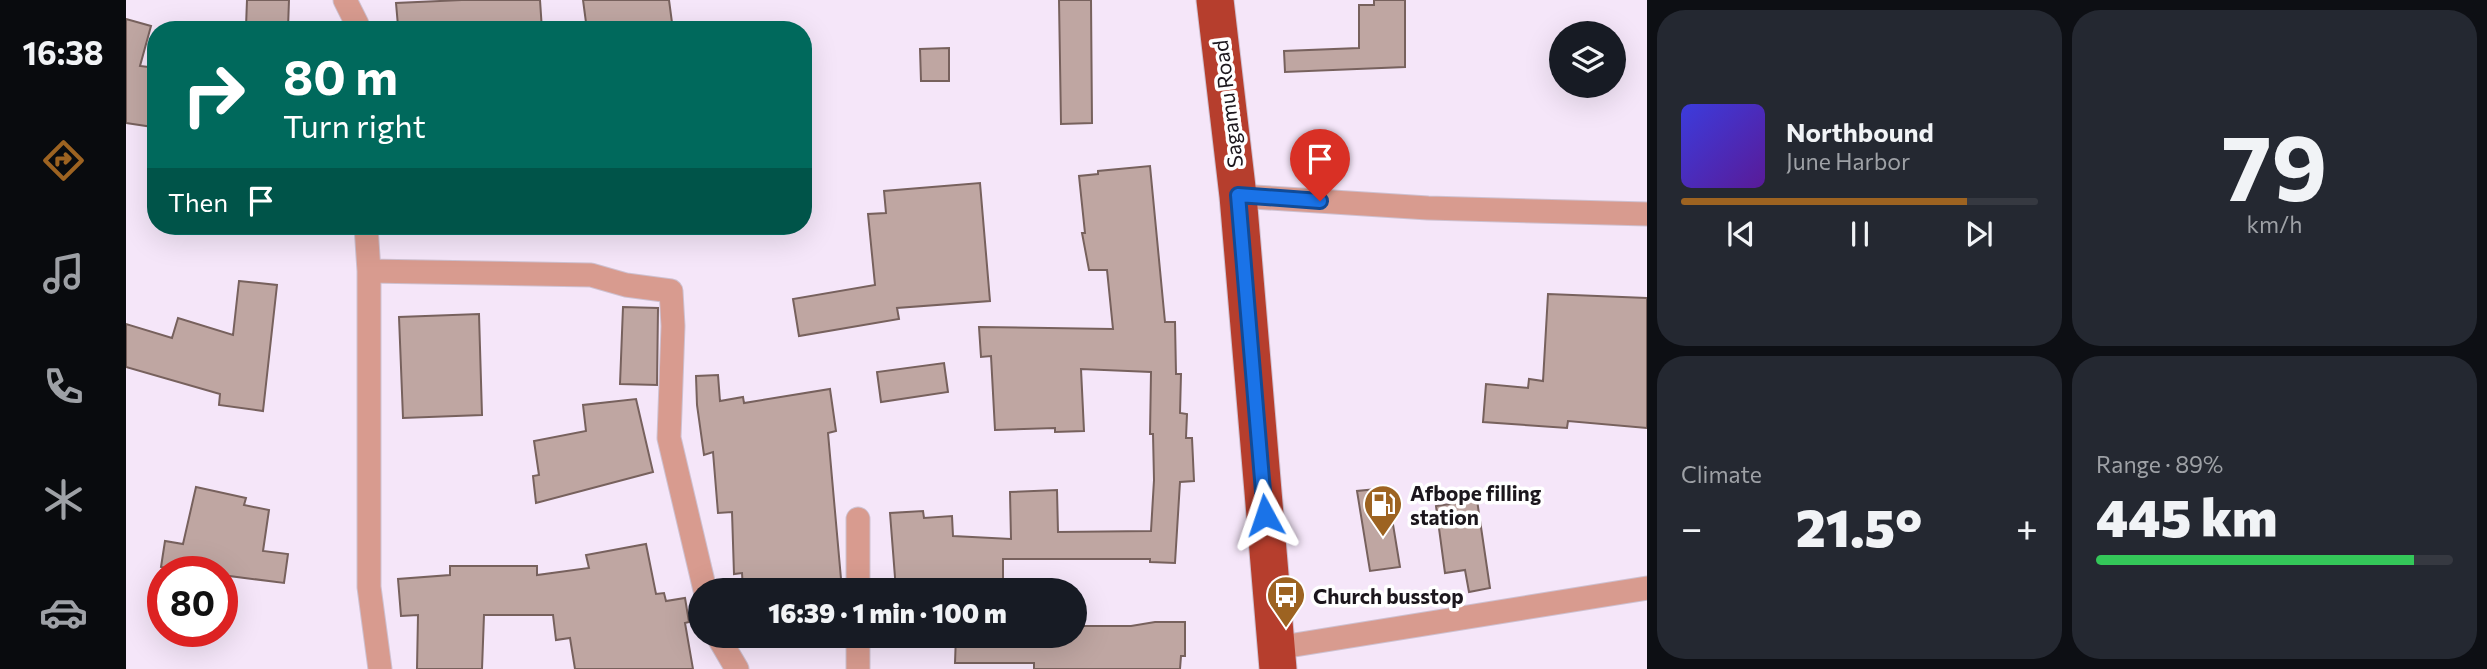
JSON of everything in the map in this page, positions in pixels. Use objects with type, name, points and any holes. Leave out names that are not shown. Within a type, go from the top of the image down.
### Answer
[{"type":"highway","name":"Sagamu Road","points":[[1215,0],[1238,195],[1277,659]]},
{"type":"street","points":[[345,0],[356,21]]},
{"type":"street","points":[[1238,195],[1428,208],[1647,214]]},
{"type":"street","points":[[367,235],[369,271],[369,587],[380,669]]},
{"type":"street","points":[[369,271],[591,275],[626,285],[671,291],[673,326],[669,438],[702,578]]},
{"type":"street","points":[[858,519],[858,578]]},
{"type":"street","points":[[1277,659],[1647,588]]},
{"type":"street","points":[[725,648],[737,669]]},
{"type":"street","points":[[858,648],[858,669]]},
{"type":"building","points":[[247,0],[289,0],[288,21],[246,21]]},
{"type":"building","points":[[540,0],[541,21],[398,21],[396,3]]},
{"type":"building","points":[[583,0],[669,0],[672,21],[586,21]]},
{"type":"building","points":[[1059,0],[1091,0],[1092,123],[1061,124]]},
{"type":"building","points":[[1374,0],[1405,0],[1405,67],[1285,72],[1284,51],[1359,48],[1359,5],[1374,5]]},
{"type":"building","points":[[126,19],[147,25],[147,41],[140,66],[147,67],[147,126],[126,123]]},
{"type":"building","points":[[949,48],[949,81],[921,81],[920,49]]},
{"type":"building","points":[[1150,166],[1165,322],[1175,322],[1176,374],[1181,374],[1180,413],[1187,414],[1186,438],[1192,438],[1194,481],[1180,482],[1175,563],[1150,562],[1150,559],[1003,559],[1003,578],[895,578],[890,513],[923,511],[924,518],[952,516],[953,536],[1011,539],[1010,492],[1057,490],[1058,532],[1151,531],[1154,480],[1153,434],[1150,434],[1151,372],[1081,369],[1084,431],[1055,432],[1055,428],[995,430],[991,356],[981,357],[979,327],[1113,329],[1107,270],[1089,270],[1082,233],[1085,233],[1079,176],[1098,174],[1098,171]]},
{"type":"building","points":[[980,183],[990,301],[897,308],[899,319],[799,336],[793,299],[875,285],[868,214],[886,213],[884,191]]},
{"type":"building","points":[[239,281],[277,285],[263,411],[219,405],[220,394],[126,367],[126,324],[172,338],[178,318],[233,335]]},
{"type":"building","points":[[1548,294],[1647,298],[1647,428],[1568,421],[1567,428],[1483,422],[1486,384],[1528,388],[1529,379],[1543,381]]},
{"type":"building","points":[[623,307],[658,308],[657,385],[620,384]]},
{"type":"building","points":[[479,314],[482,415],[403,418],[399,317]]},
{"type":"building","points":[[944,363],[948,392],[881,402],[877,372]]},
{"type":"building","points":[[718,375],[720,401],[743,397],[744,403],[830,389],[836,431],[828,433],[841,578],[742,578],[742,573],[734,574],[732,512],[718,513],[713,452],[704,455],[696,376]]},
{"type":"building","points":[[636,399],[653,472],[536,503],[533,476],[539,475],[534,441],[586,431],[583,405]]},
{"type":"building","points":[[196,487],[246,498],[244,505],[269,510],[263,551],[288,554],[284,583],[238,577],[238,556],[163,556],[165,541],[183,544]]},
{"type":"building","points":[[1387,488],[1400,567],[1370,571],[1357,491]]},
{"type":"building","points":[[1477,500],[1490,588],[1469,592],[1465,570],[1445,573],[1436,506]]},
{"type":"building","points":[[646,544],[656,594],[664,593],[666,601],[685,598],[688,622],[685,623],[693,669],[575,669],[570,638],[556,640],[553,615],[484,615],[482,669],[417,669],[418,615],[401,616],[398,579],[450,575],[450,566],[537,566],[537,575],[589,568],[586,555]]},
{"type":"building","points":[[1155,622],[1185,622],[1185,656],[1181,656],[1180,669],[1034,669],[1034,663],[955,663],[956,648],[1087,648],[1087,626],[1131,626]]},
{"type":"place","name":"Afbope filling station","points":[[1383,538]]},
{"type":"place","name":"Church busstop","points":[[1286,629]]},
{"type":"route","points":[[1265,515],[1238,195],[1320,201]]}]
